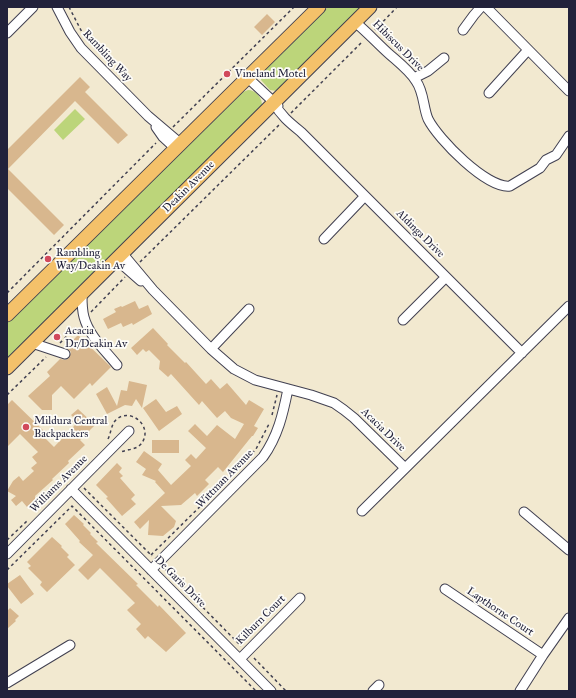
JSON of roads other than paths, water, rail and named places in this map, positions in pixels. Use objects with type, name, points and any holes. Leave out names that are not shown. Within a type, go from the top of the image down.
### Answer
[{"type":"highway","points":[[7,315],[319,7]]},
{"type":"highway","name":"Deakin Avenue","points":[[7,368],[370,7]]},
{"type":"street","points":[[7,33],[33,7]]},
{"type":"street","name":"Rambling Way","points":[[57,7],[70,32],[81,48],[178,147]]},
{"type":"street","points":[[463,30],[481,7]]},
{"type":"street","points":[[486,7],[569,91]]},
{"type":"street","name":"Hibiscus Drive","points":[[355,22],[370,34],[414,78],[421,90],[428,119],[441,137],[473,168],[495,183],[507,186],[515,184],[540,168],[546,160],[556,155],[569,136]]},
{"type":"street","points":[[489,93],[528,50]]},
{"type":"street","points":[[414,78],[428,71],[444,58]]},
{"type":"street","name":"Aldinga Drive","points":[[248,78],[522,353]]},
{"type":"street","points":[[324,239],[365,196]]},
{"type":"street","name":"Acacia Drive","points":[[119,256],[223,360],[244,375],[267,384],[323,398],[344,410],[405,468],[569,306]]},
{"type":"street","points":[[403,320],[446,277]]},
{"type":"street","points":[[82,295],[84,318],[91,332],[117,365]]},
{"type":"street","points":[[211,349],[249,309]]},
{"type":"street","points":[[32,342],[65,354]]},
{"type":"street","name":"Wittman Avenue","points":[[151,570],[263,457],[271,446],[281,425],[288,389]]},
{"type":"street","name":"Williams Avenue","points":[[7,554],[129,431]]},
{"type":"street","points":[[362,511],[405,468]]},
{"type":"street","name":"De Garis Drive","points":[[71,489],[271,691]]},
{"type":"street","points":[[524,512],[569,550]]},
{"type":"street","name":"Lapthorne Court","points":[[445,589],[543,655]]},
{"type":"street","name":"Kilburn Court","points":[[240,659],[300,598]]},
{"type":"street","points":[[520,691],[569,618]]},
{"type":"street","points":[[7,684],[70,644]]},
{"type":"place","name":"Vineland Motel","points":[[227,74]]},
{"type":"place","name":"Rambling Way/Deakin Av","points":[[48,259]]},
{"type":"place","name":"Acacia Dr/Deakin Av","points":[[57,337]]},
{"type":"place","name":"Mildura Central Backpackers","points":[[26,427]]}]
